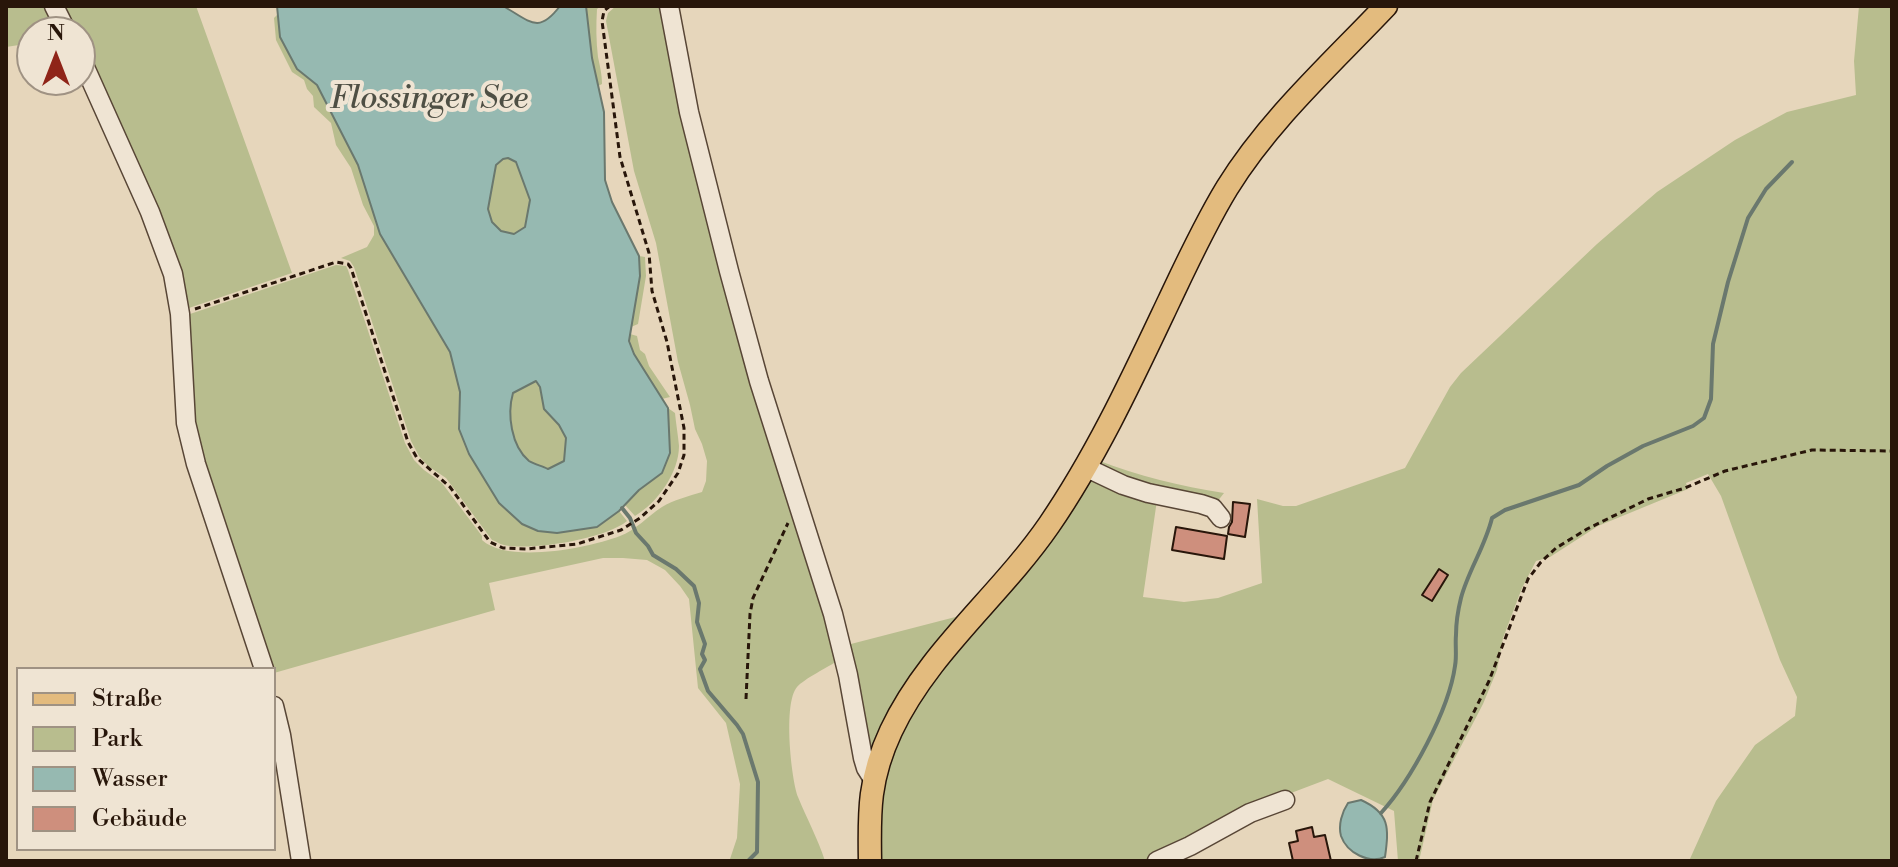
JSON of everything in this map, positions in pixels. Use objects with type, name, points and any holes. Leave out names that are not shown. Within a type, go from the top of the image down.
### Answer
[{"type":"main road","points":[[870,861],[873,779],[890,733],[904,707],[961,631],[1011,575],[1049,525],[1125,393],[1204,229],[1242,165],[1295,98],[1386,6]]},
{"type":"street","points":[[669,6],[689,112],[729,271],[759,381],[833,614],[863,758],[873,779]]},
{"type":"street","points":[[96,91],[161,239],[173,274],[180,314],[186,423],[196,464],[263,667]]},
{"type":"street","points":[[1085,467],[1123,485],[1213,508],[1221,518]]},
{"type":"street","points":[[276,714],[301,861]]},
{"type":"street","points":[[1157,861],[1250,813],[1285,800]]},
{"type":"path","points":[[180,314],[336,262],[348,264],[408,442],[426,468],[444,480],[490,542],[503,548],[526,549],[577,544],[621,530],[640,518],[659,501],[678,473],[684,455],[684,428],[667,342],[652,291],[649,253],[620,157],[602,21],[604,11],[610,6]]},
{"type":"path","points":[[1416,861],[1430,802],[1489,681],[1528,579],[1556,548],[1648,499],[1725,471],[1812,450],[1892,451]]},
{"type":"path","points":[[746,699],[753,598],[780,538],[799,507]]},
{"type":"green space","points":[[6,6],[49,6],[54,16],[16,16],[16,45],[6,47]]},
{"type":"green space","points":[[58,6],[196,6],[292,273],[183,310],[96,88],[96,16],[63,16]]},
{"type":"green space","points":[[586,6],[601,6],[597,9],[597,45],[602,84],[598,86],[592,58]]},
{"type":"green space","points":[[616,6],[661,6],[839,660],[797,687],[790,708],[795,787],[825,861],[727,861],[737,838],[740,784],[726,723],[698,688],[689,599],[665,570],[647,560],[603,558],[489,583],[495,610],[276,672],[276,667],[267,667],[198,458],[184,316],[336,265],[346,266],[348,270],[405,443],[414,460],[442,483],[482,540],[494,547],[529,552],[589,545],[626,533],[666,505],[702,492],[707,461],[695,429],[678,362],[656,243],[634,171],[606,21],[608,13]]},
{"type":"green space","points":[[1859,6],[1892,6],[1892,861],[1689,861],[1716,801],[1755,745],[1795,716],[1797,697],[1780,660],[1721,496],[1708,474],[1686,483],[1688,489],[1598,526],[1550,557],[1536,561],[1503,638],[1497,670],[1483,704],[1433,800],[1419,861],[1398,861],[1394,811],[1328,779],[1262,804],[1149,861],[877,861],[884,766],[919,697],[1087,476],[1157,500],[1143,597],[1184,602],[1218,598],[1262,583],[1257,499],[1296,506],[1405,468],[1461,373],[1597,244],[1657,192],[1735,140],[1787,112],[1856,95],[1854,61]]},
{"type":"green space","points":[[278,14],[280,37],[297,69],[317,85],[358,165],[380,234],[450,352],[460,392],[459,429],[597,527],[619,511],[627,521],[603,533],[567,542],[502,545],[492,540],[446,478],[419,456],[411,441],[354,267],[350,261],[341,258],[367,247],[374,235],[374,226],[363,205],[351,168],[336,145],[331,123],[314,107],[313,96],[304,80],[292,72],[276,40],[274,18]]},
{"type":"green space","points":[[508,158],[516,162],[530,200],[525,227],[514,234],[501,231],[492,222],[488,209],[496,165]]},
{"type":"green space","points":[[639,256],[645,257],[646,276],[638,324],[631,327],[640,276]]},
{"type":"green space","points":[[630,334],[637,336],[640,350],[670,397],[662,399],[636,359]]},
{"type":"green space","points":[[536,381],[544,409],[566,438],[564,461],[548,469],[523,455],[512,429],[510,410],[513,393]]},
{"type":"green space","points":[[668,408],[675,413],[679,446],[675,466],[659,495],[635,516],[625,505],[662,473],[670,453]]},
{"type":"green space","points":[[1097,460],[1160,480],[1224,493],[1217,502],[1205,502],[1103,471]]},
{"type":"green space","points":[[967,614],[871,758],[847,645]]},
{"type":"water","name":"Flossinger See","points":[[277,6],[503,6],[527,20],[539,23],[560,6],[586,6],[592,58],[604,112],[605,180],[612,202],[639,256],[640,276],[629,341],[668,408],[670,453],[662,473],[597,527],[557,533],[538,531],[522,524],[499,503],[469,454],[459,429],[460,392],[450,352],[380,234],[358,165],[317,85],[297,69],[280,37]],"holes":[[[508,158],[516,162],[530,200],[525,227],[514,234],[501,231],[492,222],[488,209],[496,165]],[[536,381],[544,409],[566,438],[564,461],[548,469],[523,455],[514,438],[511,420],[513,393]]]},
{"type":"water","points":[[1361,800],[1378,810],[1385,822],[1385,857],[1372,859],[1359,856],[1341,836],[1340,823],[1348,803]]},
{"type":"building","points":[[1233,502],[1250,504],[1245,537],[1228,534]]},
{"type":"building","points":[[1176,527],[1227,536],[1224,559],[1172,550]]},
{"type":"building","points":[[1439,569],[1448,575],[1432,601],[1422,595]]},
{"type":"building","points":[[1312,827],[1314,837],[1325,835],[1331,861],[1293,861],[1289,843],[1298,841],[1296,831]]},
{"type":"waterway","points":[[1381,813],[1416,764],[1445,703],[1456,662],[1456,626],[1461,598],[1492,518],[1505,510],[1579,485],[1643,446],[1693,426],[1704,418],[1711,399],[1713,344],[1748,218],[1766,189],[1792,162]]},
{"type":"waterway","points":[[622,508],[653,555],[676,569],[694,586],[699,603],[697,622],[705,644],[702,654],[705,660],[700,669],[708,691],[743,734],[758,782],[757,852],[748,861]]}]
